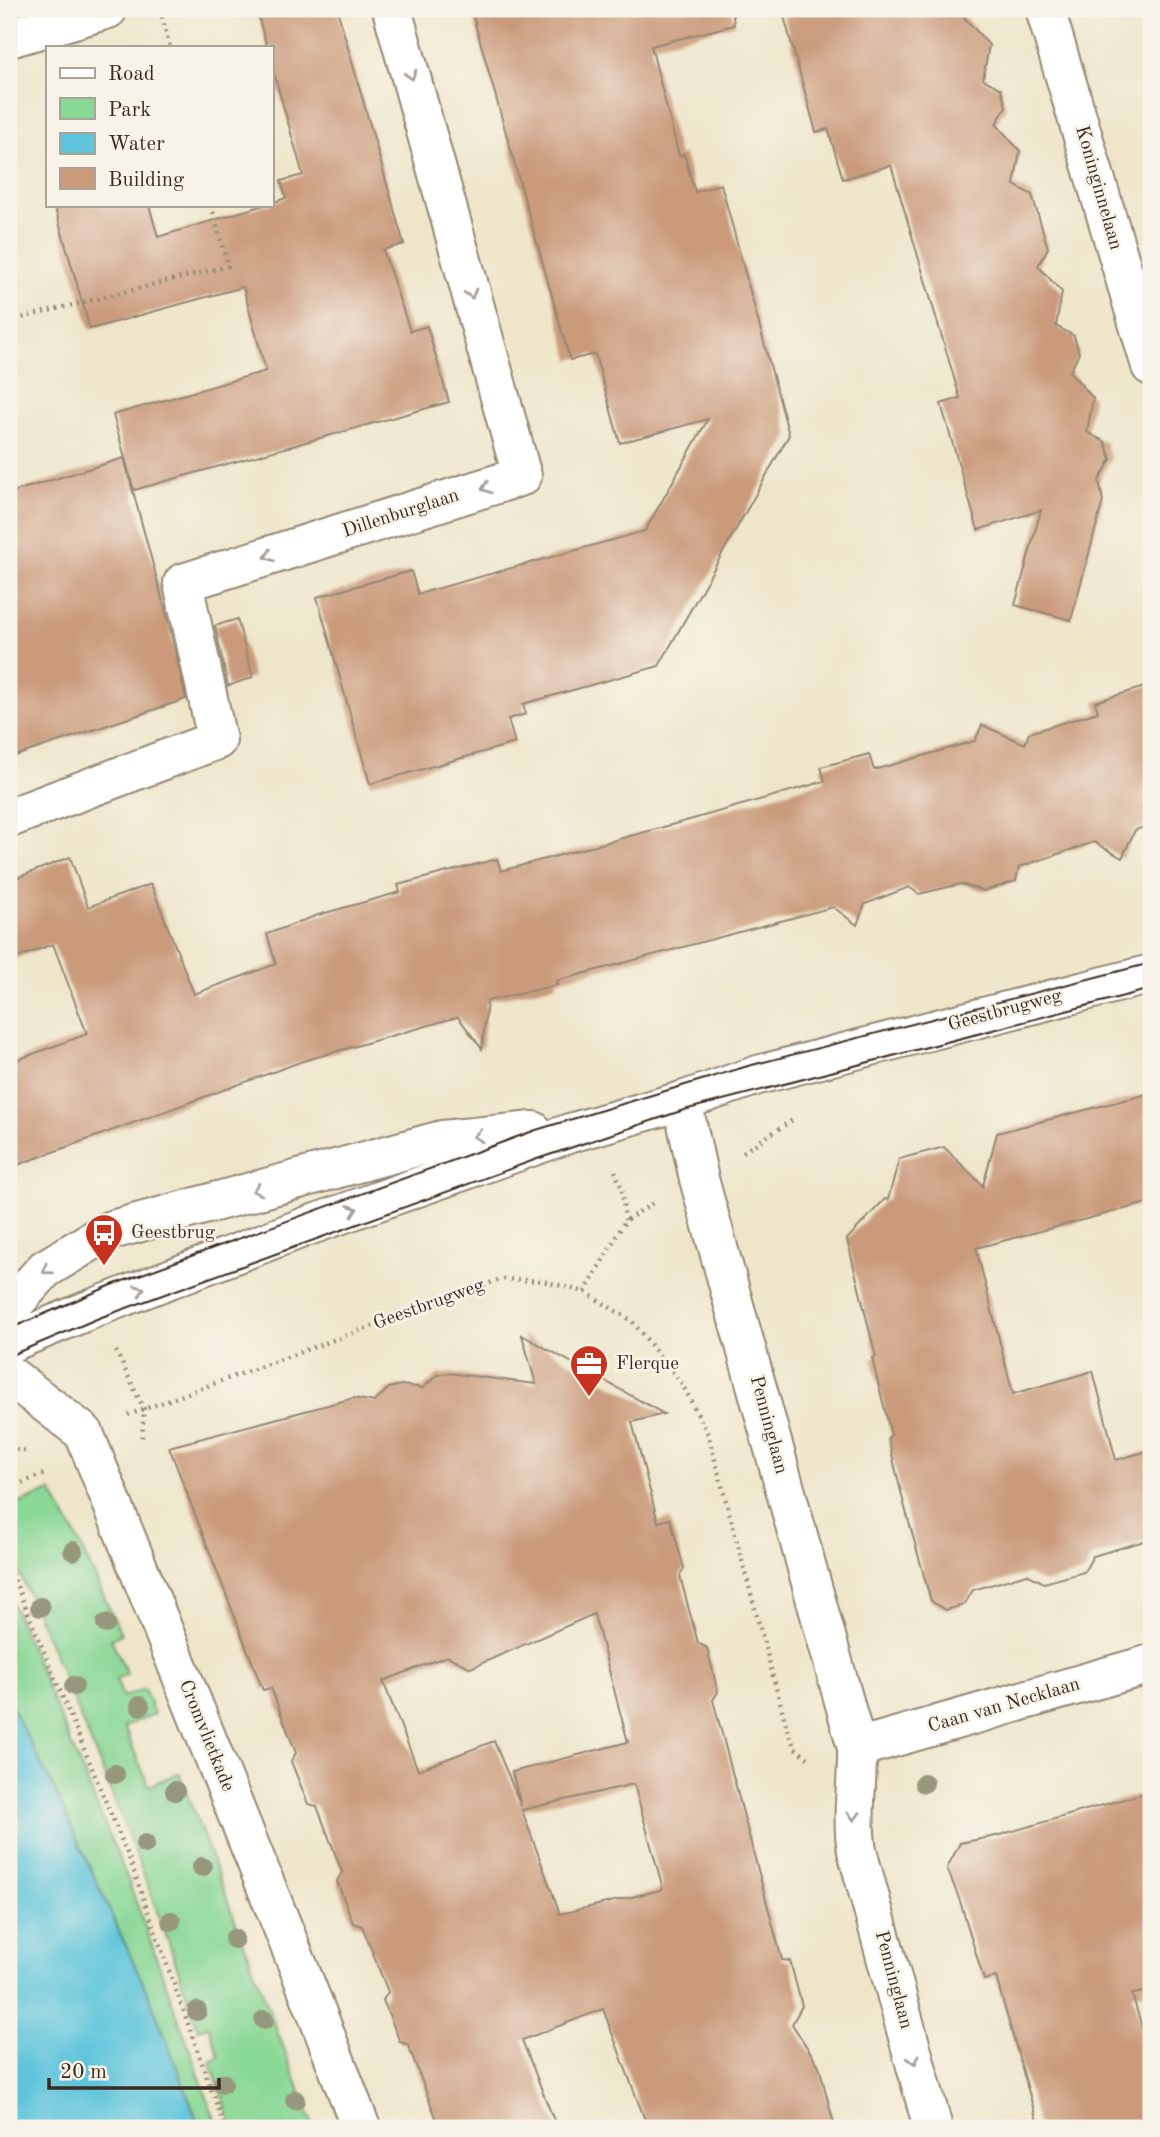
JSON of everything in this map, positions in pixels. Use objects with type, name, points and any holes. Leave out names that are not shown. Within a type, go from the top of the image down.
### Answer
[{"type":"street","points":[[9,38],[108,9]]},
{"type":"street","name":"Dillenburglaan","points":[[9,818],[217,740],[183,583],[522,476],[392,9]]},
{"type":"street","name":"Koninginnelaan","points":[[1045,9],[1151,366]]},
{"type":"street","name":"Geestbrugweg","points":[[9,1343],[305,1227],[570,1133],[682,1101],[758,1075],[1151,974]]},
{"type":"street","name":"Penninglaan","points":[[682,1101],[699,1179],[857,1748],[853,1812],[856,1841],[933,2128]]},
{"type":"street","name":"Geestbrugweg","points":[[9,1309],[45,1269],[108,1231],[442,1140],[536,1130],[570,1133]]},
{"type":"street","points":[[9,1375],[84,1433]]},
{"type":"street","name":"Cromvlietkade","points":[[84,1433],[361,2128]]},
{"type":"street","name":"Caan van Necklaan","points":[[857,1748],[1151,1664]]},
{"type":"path","points":[[160,9],[170,46]]},
{"type":"path","points":[[9,321],[228,266],[211,206]]},
{"type":"path","points":[[800,1115],[699,1179],[643,1208],[625,1221],[584,1292],[632,1321],[682,1384],[708,1434],[793,1744],[807,1757],[825,1762],[839,1759],[857,1748]]},
{"type":"path","name":"Geestbrugweg","points":[[84,1433],[501,1279],[543,1281],[584,1292]]},
{"type":"path","points":[[9,1567],[128,1858],[225,2128]]},
{"type":"green space","points":[[51,1491],[75,1534],[121,1634],[111,1639],[127,1674],[116,1679],[123,1697],[144,1689],[154,1714],[124,1727],[149,1786],[179,1773],[314,2128],[233,2128],[210,2061],[219,2057],[209,2026],[198,2029],[133,1846],[9,1548],[9,1507]]},
{"type":"green space","points":[[9,1596],[128,1880],[218,2128],[200,2128],[152,2003],[55,1791],[9,1702]]},
{"type":"water","points":[[9,1702],[55,1791],[152,2003],[200,2128],[9,2128]]},
{"type":"building","points":[[256,9],[337,9],[404,244],[383,250],[410,331],[427,326],[449,402],[134,490],[113,415],[266,371],[243,287],[90,329],[54,206],[149,206],[158,237],[261,206],[273,206],[273,202],[286,198],[281,181],[303,175],[273,70],[273,46],[267,46]]},
{"type":"building","points":[[471,9],[732,9],[734,25],[651,46],[679,156],[684,154],[695,192],[721,184],[789,435],[659,666],[523,704],[526,714],[508,719],[515,743],[370,784],[317,597],[411,571],[418,594],[645,531],[708,419],[620,443],[595,354],[570,360]]},
{"type":"building","points":[[782,9],[957,9],[989,45],[983,79],[1001,89],[1006,107],[996,124],[1020,151],[1014,185],[1032,195],[1048,248],[1038,266],[1062,292],[1056,326],[1074,336],[1079,353],[1070,372],[1093,398],[1087,432],[1105,442],[1111,459],[1099,481],[1103,501],[1071,620],[1015,605],[1041,510],[978,530],[941,404],[960,398],[891,165],[843,179],[828,129],[816,132]]},
{"type":"building","points":[[124,458],[169,624],[186,699],[9,758],[9,493]]},
{"type":"building","points":[[237,619],[253,677],[228,686],[215,626]]},
{"type":"building","points":[[1151,685],[1151,825],[1135,830],[1122,858],[1094,842],[1019,867],[1016,881],[984,891],[961,884],[919,894],[909,887],[865,904],[857,925],[833,907],[556,981],[557,985],[487,1001],[482,1049],[458,1017],[303,1061],[9,1168],[9,1063],[87,1034],[53,944],[9,961],[9,881],[70,857],[88,907],[151,884],[194,994],[276,964],[267,934],[318,915],[400,892],[398,885],[497,859],[501,871],[693,819],[825,781],[821,767],[869,754],[874,770],[975,741],[982,725],[1025,744],[1029,733],[1098,712],[1095,702]]},
{"type":"building","points":[[1151,1093],[1151,1202],[976,1248],[1013,1394],[1093,1371],[1116,1460],[1151,1450],[1151,1539],[1093,1556],[1084,1572],[1044,1583],[1027,1574],[973,1590],[964,1605],[946,1610],[931,1601],[904,1504],[872,1358],[876,1357],[847,1239],[885,1199],[888,1200],[899,1159],[944,1147],[983,1186],[997,1133]]},
{"type":"building","points":[[522,1335],[664,1414],[632,1422],[658,1522],[670,1519],[684,1568],[680,1576],[698,1643],[707,1648],[718,1692],[713,1700],[782,1960],[790,1961],[802,2006],[792,2024],[819,2066],[835,2128],[648,2128],[603,2009],[522,2040],[557,2128],[440,2128],[408,2045],[400,2042],[383,2000],[388,1992],[362,1926],[353,1923],[337,1881],[342,1872],[317,1806],[308,1804],[291,1761],[296,1753],[271,1688],[263,1690],[169,1447],[354,1398],[374,1402],[389,1388],[401,1385],[423,1388],[437,1375],[448,1373],[536,1384]],"holes":[[[594,1614],[628,1742],[512,1772],[521,1806],[494,1741],[418,1770],[383,1681],[447,1656],[471,1668]],[[634,1784],[662,1885],[661,1890],[560,1914],[522,1810]]]},
{"type":"building","points":[[1151,1791],[1151,1991],[1132,1994],[1151,2057],[1151,2128],[1039,2128],[996,1977],[984,1980],[947,1868],[960,1843],[996,1836]]},
{"type":"tram line","points":[[9,1329],[112,1285],[536,1130],[748,1066],[1151,963]]},
{"type":"tram line","points":[[9,1356],[99,1318],[540,1158],[684,1110],[1151,989]]},
{"type":"place","name":"Geestbrug","points":[[104,1267]]},
{"type":"place","name":"Flerque","points":[[589,1398]]}]
